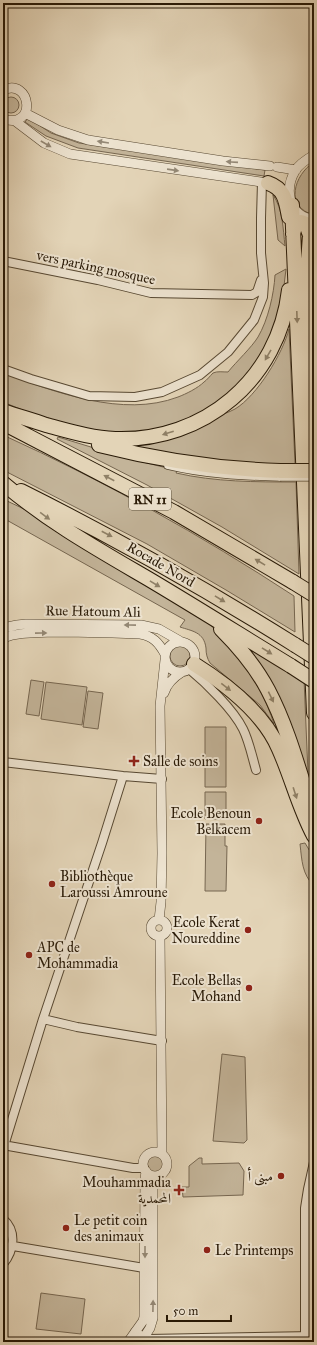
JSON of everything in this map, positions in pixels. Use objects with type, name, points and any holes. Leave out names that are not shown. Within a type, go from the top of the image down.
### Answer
[{"type":"highway","points":[[268,183],[281,190],[293,243]]},
{"type":"highway","points":[[292,205],[314,713]]},
{"type":"highway","points":[[3,410],[80,434],[113,439],[163,435],[192,425],[210,415],[225,405],[242,390],[258,371],[272,348],[280,330],[288,303],[296,223],[301,222],[306,224],[310,235],[314,325]]},
{"type":"highway","points":[[314,254],[308,288],[314,438]]},
{"type":"highway","points":[[308,288],[312,307]]},
{"type":"highway","points":[[26,418],[77,439],[167,460],[200,466],[280,475],[314,471]]},
{"type":"highway","name":"RN 11","points":[[3,423],[179,515],[314,595]]},
{"type":"highway","points":[[3,482],[32,507],[68,532],[204,612],[314,681]]},
{"type":"highway","name":"Rocade Nord","points":[[3,482],[80,520],[162,564],[314,657]]},
{"type":"highway","points":[[204,612],[247,658],[268,689],[285,727],[314,817]]},
{"type":"highway","points":[[188,669],[232,692],[266,726],[278,747],[302,811],[314,836]]},
{"type":"street","points":[[3,81],[7,89],[17,89],[24,95],[27,101],[25,113],[20,118],[15,121],[3,119]]},
{"type":"street","points":[[25,113],[58,130],[88,140],[223,161],[296,170]]},
{"type":"street","points":[[15,121],[44,143],[70,154],[290,186]]},
{"type":"street","points":[[314,155],[296,170],[290,186],[289,194],[292,205],[296,211],[302,216],[314,219]]},
{"type":"street","name":"vers parking mosquee","points":[[3,369],[89,396],[135,397],[162,392],[200,375],[228,352],[254,320],[263,297],[261,218],[268,183]]},
{"type":"street","name":"vers parking mosquee","points":[[3,261],[98,280],[151,293],[252,295],[257,292],[259,288],[263,271]]},
{"type":"street","points":[[167,466],[197,473],[222,475],[280,475],[314,478]]},
{"type":"street","name":"Rue Hatoum Ali","points":[[3,628],[26,624],[141,625],[159,629],[180,641]]},
{"type":"street","name":"Rue Hatoum Ali","points":[[3,638],[12,635],[32,633],[86,632],[140,634],[148,635],[156,640],[165,657]]},
{"type":"street","points":[[160,706],[165,689],[175,676],[188,669],[195,654],[190,645],[180,641],[170,645],[165,657],[160,706],[162,779],[161,895],[159,920],[152,924],[151,928],[153,933],[160,936],[162,1154]]},
{"type":"street","points":[[165,657],[167,664],[173,671],[188,669]]},
{"type":"street","points":[[188,669],[212,691],[239,721],[246,736],[256,770]]},
{"type":"street","points":[[3,762],[122,776],[162,779]]},
{"type":"street","points":[[122,776],[102,843],[43,1019],[3,1147],[145,1169],[152,1175],[159,1175]]},
{"type":"street","points":[[43,1019],[77,1027],[162,1041]]},
{"type":"street","points":[[128,1342],[143,1321],[144,1317],[149,1269],[153,1188],[159,1175],[167,1167],[167,1160],[162,1154],[155,1152],[148,1154],[144,1160],[149,1269],[153,1318],[150,1328],[142,1340]]},
{"type":"street","points":[[305,1336],[305,1208],[314,1162]]},
{"type":"street","points":[[3,1219],[10,1229],[13,1237],[13,1246],[10,1255],[3,1264]]},
{"type":"street","points":[[13,1246],[149,1269]]},
{"type":"street","points":[[135,1332],[142,1340]]},
{"type":"street","points":[[142,1340],[314,1336]]},
{"type":"shaded area","points":[[11,97],[17,99],[19,105],[17,111],[11,113],[5,111],[3,105],[5,99]]},
{"type":"shaded area","points":[[28,118],[51,133],[79,143],[265,170],[264,176],[78,148],[46,136],[25,122]]},
{"type":"shaded area","points":[[314,162],[314,215],[305,211],[299,205],[295,190],[301,175]]},
{"type":"shaded area","points":[[273,195],[281,213],[285,246],[278,240]]},
{"type":"shaded area","points":[[286,269],[283,294],[273,337],[246,380],[205,413],[151,433],[94,432],[40,417],[3,402],[3,373],[45,388],[89,400],[112,404],[135,405],[157,403],[185,394],[195,389],[213,373],[228,372],[252,345],[262,330],[268,315],[275,275]]},
{"type":"shaded area","points":[[289,329],[295,464],[220,463],[118,444],[225,414],[235,409],[252,394],[268,373],[281,350]]},
{"type":"shaded area","points":[[3,435],[78,471],[152,510],[259,573],[294,596],[295,632],[147,544],[3,470]]},
{"type":"shaded area","points":[[58,437],[127,458],[171,469],[177,471],[176,473],[191,476],[236,481],[296,482],[299,574],[222,527],[147,485],[57,439]]},
{"type":"shaded area","points":[[3,499],[26,510],[194,609],[231,647],[242,661],[260,691],[274,724],[260,705],[210,663],[207,656],[205,643],[200,635],[180,627],[185,620],[3,518]]},
{"type":"shaded area","points":[[180,646],[187,649],[190,656],[187,663],[180,666],[173,663],[170,656],[173,649]]},
{"type":"shaded area","points":[[247,647],[304,679],[308,773],[313,797],[259,664]]},
{"type":"shaded area","points":[[31,680],[44,682],[39,716],[26,714]]},
{"type":"shaded area","points":[[46,682],[87,687],[82,725],[41,719]]},
{"type":"shaded area","points":[[88,691],[103,693],[98,729],[83,727]]},
{"type":"shaded area","points":[[205,727],[226,727],[226,787],[205,787]]},
{"type":"shaded area","points":[[205,792],[226,792],[226,819],[205,819]]},
{"type":"shaded area","points":[[206,824],[225,824],[225,846],[227,846],[226,891],[205,891]]},
{"type":"shaded area","points":[[305,843],[314,858],[314,886],[307,877],[302,862],[300,844]]},
{"type":"shaded area","points":[[222,1054],[245,1057],[247,1140],[244,1143],[213,1141]]},
{"type":"shaded area","points":[[155,1155],[161,1158],[164,1164],[161,1170],[155,1173],[149,1170],[146,1164],[149,1158]]},
{"type":"shaded area","points":[[199,1158],[202,1158],[202,1164],[239,1163],[244,1171],[243,1195],[183,1197],[182,1187],[189,1187],[189,1166]]},
{"type":"shaded area","points":[[3,1225],[8,1237],[8,1245],[3,1257]]},
{"type":"shaded area","points":[[41,1293],[85,1299],[81,1334],[36,1329]]},
{"type":"place","name":"Salle de soins","points":[[134,761]]},
{"type":"place","name":"Ecole Benoun Belkacem","points":[[259,821]]},
{"type":"place","name":"Bibliothèque Laroussi Amroune","points":[[52,884]]},
{"type":"place","name":"Ecole Kerat Noureddine","points":[[248,930]]},
{"type":"place","name":"APC de Mohammadia","points":[[29,955]]},
{"type":"place","name":"Ecole Bellas Mohand","points":[[249,988]]},
{"type":"place","name":"مبنى أ","points":[[281,1176]]},
{"type":"place","name":"Mouhammadia المحمدية","points":[[179,1190]]},
{"type":"place","name":"Le petit coin des animaux","points":[[66,1228]]},
{"type":"place","name":"Le Printemps","points":[[207,1250]]}]
